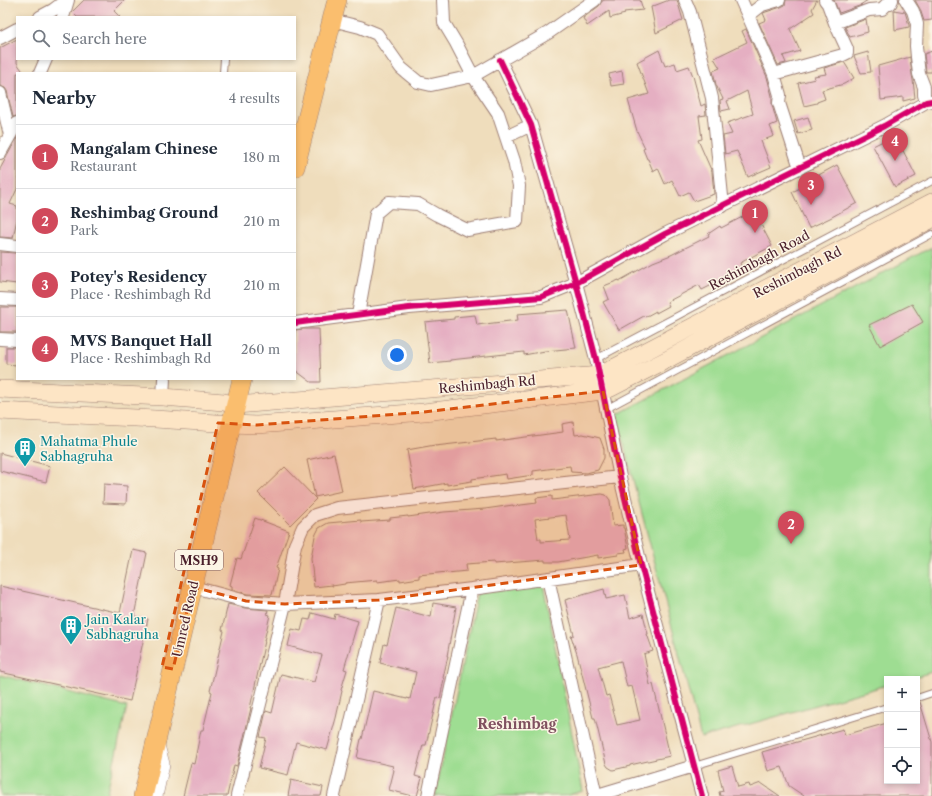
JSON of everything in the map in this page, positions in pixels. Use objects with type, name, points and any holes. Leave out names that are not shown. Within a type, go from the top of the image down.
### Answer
[{"type":"main road","points":[[296,113],[323,0]]},
{"type":"main road","points":[[296,159],[299,135],[337,0]]},
{"type":"main road","name":"Reshimbagh Rd","points":[[0,389],[163,397],[230,404],[600,375],[932,202]]},
{"type":"main road","points":[[0,411],[225,424],[265,424],[417,412],[534,400],[600,375],[611,388],[932,219]]},
{"type":"main road","points":[[230,380],[230,404]]},
{"type":"main road","points":[[131,796],[167,668],[230,404],[242,380]]},
{"type":"main road","name":"Umred Road","points":[[143,796],[156,742],[167,668],[193,587],[225,424]]},
{"type":"street","points":[[41,16],[50,5],[67,0],[63,16]]},
{"type":"street","points":[[358,315],[376,214],[389,202],[418,204],[466,230],[517,221],[520,186],[514,161],[498,113],[473,76],[444,23],[443,0]]},
{"type":"street","points":[[332,20],[360,27],[377,34],[401,68],[418,82],[431,85],[473,76],[548,32],[595,0]]},
{"type":"street","points":[[685,0],[690,12],[712,98],[722,206]]},
{"type":"street","points":[[741,0],[774,74],[780,95],[779,103],[800,168]]},
{"type":"street","points":[[748,16],[762,5],[779,0]]},
{"type":"street","points":[[774,74],[847,53],[847,49],[828,4],[824,0]]},
{"type":"street","points":[[835,23],[869,10],[882,9],[888,3],[890,4],[892,0]]},
{"type":"street","points":[[296,323],[409,308],[541,297],[576,283],[665,234],[884,126],[929,102],[924,95],[924,87],[919,74],[916,46],[917,24],[913,11],[906,0]]},
{"type":"street","points":[[0,38],[16,30]]},
{"type":"street","points":[[40,72],[46,60]]},
{"type":"street","points":[[500,60],[531,124],[576,283],[600,375],[620,477],[641,565],[702,796]]},
{"type":"street","points":[[0,94],[10,135]]},
{"type":"street","points":[[0,153],[16,124]]},
{"type":"street","points":[[506,137],[531,124]]},
{"type":"street","points":[[0,244],[16,246]]},
{"type":"street","points":[[0,299],[16,300]]},
{"type":"street","points":[[0,339],[16,340]]},
{"type":"street","points":[[163,397],[164,380]]},
{"type":"street","points":[[237,796],[285,604],[295,545],[303,527],[315,515],[337,508],[620,477]]},
{"type":"street","points":[[193,587],[246,601],[285,604],[379,600],[472,589],[641,565]]},
{"type":"street","points":[[548,578],[596,796],[694,766]]},
{"type":"street","points":[[428,796],[472,589]]},
{"type":"street","points":[[334,796],[379,600]]},
{"type":"street","points":[[155,796],[162,764],[156,742]]},
{"type":"lane","points":[[223,72],[224,60]]},
{"type":"lane","name":"Reshimbagh Road","points":[[600,375],[932,181]]},
{"type":"lane","points":[[606,409],[932,234]]},
{"type":"lane","points":[[920,697],[932,693]]},
{"type":"lane","points":[[694,766],[884,708]]},
{"type":"highlighted area","points":[[603,391],[641,565],[379,600],[285,604],[246,601],[193,587],[173,669],[162,667],[218,423],[257,425],[424,412]]},
{"type":"green space","points":[[932,247],[932,672],[918,676],[884,676],[884,686],[701,738],[616,415]]},
{"type":"green space","points":[[543,584],[583,791],[565,796],[435,796],[477,593]]},
{"type":"green space","points":[[0,675],[127,707],[106,796],[0,796]]},
{"type":"building","points":[[84,0],[125,0],[114,11],[119,16],[76,16],[72,12]]},
{"type":"building","points":[[605,0],[640,0],[643,10],[624,12],[625,14],[610,18],[609,11],[587,26],[583,18]]},
{"type":"building","points":[[669,0],[677,0],[683,20],[656,33],[651,7]]},
{"type":"building","points":[[786,0],[817,0],[812,9],[814,13],[790,29],[800,51],[783,56],[786,63],[778,65],[759,23],[766,20],[763,13],[785,5]]},
{"type":"building","points":[[834,0],[868,0],[860,5],[862,5],[839,13]]},
{"type":"building","points":[[915,0],[932,0],[932,20],[924,21]]},
{"type":"building","points":[[894,10],[905,12],[909,27],[895,30]]},
{"type":"building","points":[[866,19],[868,32],[850,37],[845,27]]},
{"type":"building","points":[[746,29],[767,77],[777,123],[770,126],[774,136],[761,141],[771,167],[748,177],[737,151],[725,154],[723,136],[732,134],[727,123],[753,114],[747,91],[727,101],[730,109],[721,111],[720,100],[723,99],[716,85],[713,71],[720,68],[714,58],[747,42],[742,31]]},
{"type":"building","points":[[16,40],[16,60],[23,72],[16,72],[16,116],[13,117],[7,91],[5,88],[0,86],[0,48]]},
{"type":"building","points":[[659,50],[665,66],[675,63],[677,70],[689,66],[701,106],[705,104],[706,115],[699,116],[702,139],[698,140],[712,172],[714,194],[694,201],[689,192],[680,196],[672,180],[665,184],[658,168],[653,171],[643,149],[645,148],[637,131],[628,100],[649,94],[637,62]]},
{"type":"building","points":[[932,51],[932,72],[926,72],[924,54]]},
{"type":"building","points":[[868,52],[871,72],[861,73],[854,56]]},
{"type":"building","points":[[910,57],[915,98],[903,101],[903,97],[881,100],[878,66]]},
{"type":"building","points":[[844,62],[854,78],[844,84],[822,90],[825,99],[817,103],[804,106],[798,83],[815,79],[814,76],[826,74],[824,68]]},
{"type":"building","points":[[622,71],[624,84],[611,86],[609,74]]},
{"type":"building","points":[[808,117],[812,130],[798,134],[794,121]]},
{"type":"building","points":[[895,135],[916,176],[895,187],[873,146]]},
{"type":"building","points":[[16,140],[16,191],[10,204],[16,206],[16,224],[13,238],[0,237],[0,169]]},
{"type":"building","points":[[837,165],[857,203],[809,228],[792,192],[817,180],[815,177]]},
{"type":"building","points":[[754,211],[772,246],[740,263],[742,268],[722,280],[702,290],[699,285],[667,302],[669,306],[656,313],[656,311],[645,317],[644,316],[619,330],[603,302],[609,299],[604,286],[619,281],[653,262],[671,255],[709,236],[708,234],[720,226],[721,228]]},
{"type":"building","points":[[0,252],[16,253],[16,284],[0,282]]},
{"type":"building","points":[[912,304],[923,322],[880,346],[869,325]]},
{"type":"building","points":[[0,307],[16,307],[16,332],[0,332]]},
{"type":"building","points":[[568,310],[576,348],[524,355],[524,352],[430,363],[425,322],[475,315],[477,325],[518,320],[517,314]]},
{"type":"building","points":[[319,329],[321,382],[311,382],[296,371],[296,330]]},
{"type":"building","points":[[6,347],[16,347],[16,365],[6,364]]},
{"type":"building","points":[[573,422],[575,435],[583,434],[600,438],[604,449],[604,458],[598,470],[586,473],[571,472],[570,466],[533,471],[533,475],[507,479],[506,474],[472,479],[472,481],[447,485],[447,483],[414,489],[407,450],[435,445],[496,439],[496,441],[563,432],[562,424]]},
{"type":"building","name":"Mahatma Phule Sabhagruha","points":[[0,453],[50,466],[46,482],[0,471]]},
{"type":"building","points":[[334,454],[342,491],[315,497],[307,460]]},
{"type":"building","points":[[285,467],[316,499],[290,525],[258,493]]},
{"type":"building","points":[[104,484],[127,486],[126,504],[103,503]]},
{"type":"building","points":[[602,494],[606,495],[610,500],[613,526],[623,525],[628,548],[625,549],[626,552],[618,553],[618,555],[598,558],[598,555],[558,562],[545,562],[545,560],[494,564],[494,562],[466,564],[467,571],[419,575],[419,578],[400,581],[400,579],[377,582],[377,580],[314,587],[311,558],[315,536],[319,528],[328,523],[361,520],[361,522],[390,520],[390,518],[513,506],[537,503],[536,498],[552,496],[552,500]],"holes":[[[566,515],[570,540],[541,542],[541,539],[538,539],[535,519]]]},
{"type":"building","points":[[255,518],[289,531],[276,568],[278,569],[272,595],[247,594],[232,589],[232,586],[230,585],[237,558],[241,559]]},
{"type":"building","name":"Jain Kalar Sabhagruha","points":[[133,550],[147,553],[134,616],[148,619],[130,701],[0,672],[0,586],[120,613]]},
{"type":"building","points":[[604,589],[606,599],[625,595],[630,618],[643,614],[647,634],[653,651],[644,654],[650,685],[653,684],[670,756],[613,770],[608,767],[571,636],[574,635],[565,600]],"holes":[[[621,661],[627,687],[632,686],[640,720],[617,725],[609,695],[606,696],[598,667]]]},
{"type":"building","points":[[433,603],[456,607],[440,698],[437,697],[426,745],[423,745],[415,776],[422,778],[417,796],[413,796],[389,790],[394,770],[392,769],[393,766],[357,758],[373,691],[410,699],[416,672],[380,663],[384,644],[387,645],[396,608],[431,617]]},
{"type":"building","points":[[228,604],[245,608],[268,610],[267,614],[270,615],[251,708],[237,766],[234,765],[227,796],[183,796],[191,763],[194,764],[201,730],[203,730],[212,692],[210,691],[224,631],[222,630]]},
{"type":"building","points":[[312,613],[334,619],[335,614],[358,621],[344,669],[347,670],[327,750],[296,742],[288,775],[259,768],[266,738],[260,737],[266,711],[272,713],[281,674],[314,682],[322,655],[288,646],[292,629],[301,631],[304,619],[310,620]]},
{"type":"building","points":[[920,702],[932,742],[932,796],[804,796],[789,786],[782,767],[768,771],[762,752],[843,729],[845,735],[884,724],[884,784],[920,784]]},
{"type":"building","points":[[732,766],[738,787],[749,784],[750,787],[761,783],[780,796],[720,796],[719,792],[723,791],[718,770]]},
{"type":"building","points":[[291,780],[323,787],[321,796],[288,796]]},
{"type":"cycle path","points":[[500,60],[531,125],[576,283],[596,359],[620,477],[641,565],[702,796]]},
{"type":"cycle path","points":[[296,323],[409,308],[541,297],[576,283],[665,234],[884,126],[926,102],[932,101]]},
{"type":"place","name":"MVS Banquet Hall","points":[[895,161]]},
{"type":"place","name":"Potey's Residency","points":[[811,205]]},
{"type":"place","name":"Mangalam Chinese","points":[[755,233]]},
{"type":"place","name":"Mahatma Phule Sabhagruha","points":[[25,468]]},
{"type":"place","name":"Reshimbag Ground","points":[[791,544]]},
{"type":"place","name":"Jain Kalar Sabhagruha","points":[[71,646]]},
{"type":"district","name":"Reshimbag","points":[[517,724]]}]
